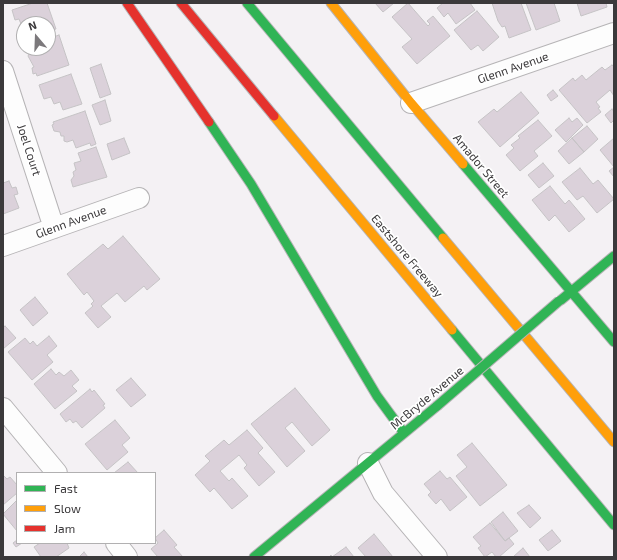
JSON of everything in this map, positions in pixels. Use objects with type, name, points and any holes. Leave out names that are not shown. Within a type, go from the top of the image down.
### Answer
[{"type":"main road","points":[[127,3],[251,184],[377,396],[404,433]]},
{"type":"main road","name":"Eastshore Freeway","points":[[181,3],[614,525]]},
{"type":"main road","points":[[247,3],[614,442]]},
{"type":"main road","name":"Amador Street","points":[[331,3],[411,103],[614,342]]},
{"type":"main road","name":"McBryde Avenue","points":[[254,557],[437,406],[559,301],[614,256]]},
{"type":"street","name":"Glenn Avenue","points":[[411,103],[614,33]]},
{"type":"street","name":"Joel Court","points":[[3,71],[54,228]]},
{"type":"street","name":"Glenn Avenue","points":[[3,246],[139,198]]},
{"type":"street","points":[[3,408],[56,472]]},
{"type":"street","points":[[368,463],[383,493],[436,557]]},
{"type":"street","points":[[117,544],[127,557]]},
{"type":"building","points":[[33,3],[47,3],[52,16],[16,16],[15,20],[12,10]]},
{"type":"building","points":[[375,3],[394,3],[383,12]]},
{"type":"building","points":[[408,3],[428,26],[430,24],[427,21],[433,16],[450,36],[417,64],[402,47],[412,39],[392,17]]},
{"type":"building","points":[[443,3],[470,3],[475,10],[456,24],[448,13],[444,17],[437,8]]},
{"type":"building","points":[[492,3],[521,3],[531,30],[509,38],[505,26],[502,27],[498,21]]},
{"type":"building","points":[[526,3],[554,3],[560,21],[536,30]]},
{"type":"building","points":[[577,3],[606,3],[607,7],[581,16]]},
{"type":"building","points":[[477,11],[499,37],[483,51],[478,45],[471,50],[454,30]]},
{"type":"building","points":[[59,35],[69,65],[37,76],[36,73],[33,74],[32,68],[34,67],[28,56],[56,56],[56,36]]},
{"type":"building","points":[[101,64],[111,94],[100,98],[90,68]]},
{"type":"building","points":[[612,65],[614,67],[614,96],[610,90],[596,102],[600,107],[598,108],[601,112],[587,123],[559,90],[573,78],[575,81],[582,75],[586,80],[602,67],[605,70]]},
{"type":"building","points":[[71,74],[82,104],[63,110],[60,102],[54,104],[51,97],[44,99],[39,85]]},
{"type":"building","points":[[553,90],[558,96],[551,101],[547,95]]},
{"type":"building","points":[[521,92],[539,113],[500,147],[478,122],[494,109],[497,112]]},
{"type":"building","points":[[105,100],[111,121],[100,125],[92,105]]},
{"type":"building","points":[[612,109],[614,112],[614,120],[611,123],[605,115]]},
{"type":"building","points":[[85,111],[96,144],[91,146],[90,143],[76,148],[73,140],[67,142],[64,141],[64,136],[61,136],[60,132],[54,131],[52,125],[54,124],[53,122]]},
{"type":"building","points":[[569,118],[572,122],[577,118],[583,125],[566,142],[555,130]]},
{"type":"building","points":[[538,120],[552,136],[534,151],[538,156],[520,171],[506,155],[514,148],[511,145],[520,138],[518,136]]},
{"type":"building","points":[[587,126],[598,139],[584,152],[572,138]]},
{"type":"building","points":[[124,138],[130,153],[112,160],[107,144]]},
{"type":"building","points":[[572,138],[584,152],[569,164],[558,151]]},
{"type":"building","points":[[614,138],[614,167],[600,150]]},
{"type":"building","points":[[96,147],[107,177],[73,187],[71,180],[74,176],[73,172],[76,170],[74,163],[81,161],[78,153]]},
{"type":"building","points":[[543,163],[554,176],[539,188],[528,175]]},
{"type":"building","points":[[614,167],[614,177],[609,171]]},
{"type":"building","points":[[580,168],[593,184],[598,180],[614,199],[597,213],[583,196],[577,200],[562,182]]},
{"type":"building","points":[[9,181],[12,188],[16,187],[18,194],[14,195],[19,208],[3,214],[3,183]]},
{"type":"building","points":[[550,186],[565,204],[569,200],[585,219],[569,232],[555,215],[549,221],[532,200]]},
{"type":"building","points":[[123,236],[160,279],[147,290],[144,286],[125,302],[117,293],[101,306],[111,317],[98,328],[85,313],[93,306],[91,304],[94,301],[87,292],[84,295],[67,274],[103,244],[108,249]]},
{"type":"building","points":[[35,297],[48,313],[33,326],[20,310]]},
{"type":"building","points":[[5,326],[16,338],[3,349],[3,328]]},
{"type":"building","points":[[49,336],[57,346],[47,355],[53,362],[32,380],[8,352],[25,338],[30,344],[33,341],[37,346]]},
{"type":"building","points":[[51,369],[56,375],[59,372],[64,376],[71,370],[79,380],[72,386],[77,391],[55,409],[34,384]]},
{"type":"building","points":[[131,378],[146,395],[131,407],[116,390]]},
{"type":"building","points":[[295,388],[330,430],[312,446],[292,422],[285,428],[305,451],[287,467],[251,424]]},
{"type":"building","points":[[90,389],[92,392],[94,390],[105,404],[103,405],[105,408],[82,428],[76,421],[73,423],[70,419],[66,422],[60,414]]},
{"type":"building","points":[[115,420],[130,438],[122,445],[128,452],[107,470],[85,444]]},
{"type":"building","points":[[247,430],[263,448],[258,453],[275,472],[259,486],[244,468],[247,465],[239,455],[220,471],[229,481],[232,478],[248,496],[232,509],[214,488],[210,492],[195,475],[210,461],[205,456],[224,440],[229,445]]},
{"type":"building","points":[[472,443],[507,485],[480,506],[456,476],[467,467],[457,455]]},
{"type":"building","points":[[128,462],[137,472],[115,472]]},
{"type":"building","points":[[440,471],[447,479],[450,477],[467,497],[450,511],[441,499],[436,504],[428,495],[431,492],[424,484]]},
{"type":"building","points":[[3,475],[7,479],[10,477],[16,484],[16,494],[3,505]]},
{"type":"building","points":[[16,501],[16,530],[3,514]]},
{"type":"building","points":[[529,505],[541,518],[530,528],[517,513]]},
{"type":"building","points":[[503,512],[518,531],[505,541],[491,522]]},
{"type":"building","points":[[490,523],[505,541],[509,538],[514,544],[499,557],[496,557],[492,552],[485,557],[478,548],[481,546],[473,537]]},
{"type":"building","points":[[164,530],[177,545],[174,547],[183,557],[158,557],[151,549],[158,543],[156,537]]},
{"type":"building","points":[[552,530],[561,541],[548,551],[539,540]]},
{"type":"building","points":[[374,534],[393,557],[366,557],[358,548]]},
{"type":"building","points":[[16,541],[16,544],[20,544],[16,547],[13,543]]},
{"type":"building","points":[[38,544],[67,544],[69,548],[56,557],[41,557],[34,547]]},
{"type":"building","points":[[346,547],[354,557],[332,557]]},
{"type":"building","points":[[523,548],[530,557],[513,557]]},
{"type":"building","points":[[84,552],[88,557],[79,557]]},
{"type":"traffic: fast","points":[[247,3],[443,238]]},
{"type":"traffic: fast","points":[[209,122],[251,184],[377,396],[404,433]]},
{"type":"traffic: fast","points":[[463,164],[614,342]]},
{"type":"traffic: fast","points":[[561,300],[614,256]]},
{"type":"traffic: fast","points":[[437,406],[559,301]]},
{"type":"traffic: fast","points":[[452,330],[614,525]]},
{"type":"traffic: fast","points":[[254,557],[437,406]]},
{"type":"traffic: slow","points":[[331,3],[411,103],[463,164]]},
{"type":"traffic: slow","points":[[274,116],[452,330]]},
{"type":"traffic: slow","points":[[443,238],[614,442]]},
{"type":"traffic: jam","points":[[127,3],[209,122]]},
{"type":"traffic: jam","points":[[181,3],[274,116]]}]
